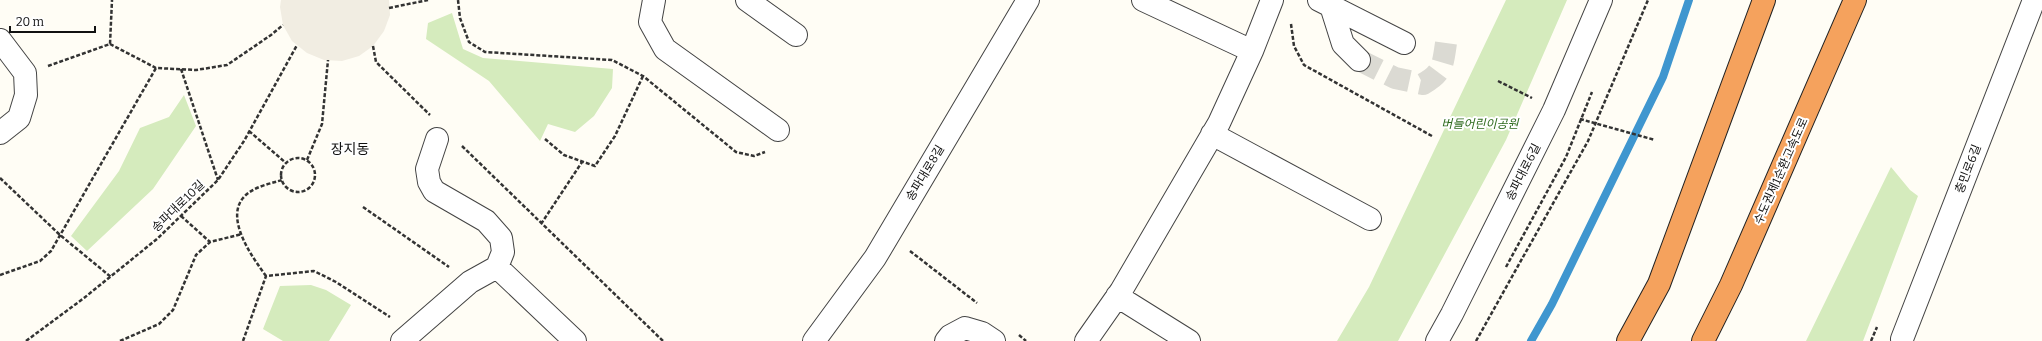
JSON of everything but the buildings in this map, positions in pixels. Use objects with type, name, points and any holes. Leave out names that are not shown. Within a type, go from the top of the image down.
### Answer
[{"type":"highway","points":[[1628,341],[1659,284],[1764,0]]},
{"type":"highway","name":"수도권제1순환고속도로","points":[[1703,341],[1731,285],[1855,0]]},
{"type":"street","points":[[654,0],[650,22],[665,49],[778,130]]},
{"type":"street","points":[[747,0],[796,35]]},
{"type":"street","name":"송파대로8길","points":[[814,341],[875,258],[1028,0]]},
{"type":"street","points":[[1144,0],[1252,51]]},
{"type":"street","points":[[1086,341],[1117,296],[1212,134],[1252,51],[1272,0]]},
{"type":"street","name":"송파대로6길","points":[[1437,341],[1554,110],[1600,0]]},
{"type":"street","name":"충민로6길","points":[[1902,339],[2034,0]]},
{"type":"street","points":[[1325,3],[1404,43]]},
{"type":"street","points":[[1325,3],[1343,44],[1359,60]]},
{"type":"street","points":[[0,40],[25,74],[26,95],[19,118],[0,133]]},
{"type":"street","points":[[1212,134],[1370,219]]},
{"type":"street","points":[[407,336],[470,282],[497,267],[503,252],[501,238],[486,221],[434,191],[429,182],[427,169],[437,139]]},
{"type":"street","points":[[497,267],[575,341]]},
{"type":"street","points":[[1117,296],[1179,338]]},
{"type":"street","points":[[946,341],[950,336],[966,328],[982,333],[994,341]]},
{"type":"path","points":[[110,44],[112,0]]},
{"type":"path","points":[[389,8],[428,0]]},
{"type":"path","points":[[458,0],[460,18],[469,42],[485,52],[612,60],[643,76],[736,152],[754,156],[767,151],[778,130]]},
{"type":"path","points":[[1476,341],[1584,147],[1648,0]]},
{"type":"path","points":[[25,74],[110,44],[156,68],[196,70],[227,65],[271,36],[283,25]]},
{"type":"path","name":"송파대로10길","points":[[26,341],[157,239],[218,180],[250,131],[297,45]]},
{"type":"path","points":[[373,46],[376,62],[433,118]]},
{"type":"path","points":[[307,160],[322,124],[328,60]]},
{"type":"path","points":[[0,275],[40,261],[51,251],[156,68]]},
{"type":"path","points":[[181,69],[218,180]]},
{"type":"path","points":[[545,139],[564,155],[595,166],[615,136],[643,76]]},
{"type":"path","points":[[1498,81],[1554,110],[1655,140]]},
{"type":"path","points":[[1502,274],[1566,157],[1582,119]]},
{"type":"path","points":[[250,131],[286,163]]},
{"type":"path","points":[[461,146],[663,341]]},
{"type":"path","points":[[296,157],[307,160],[314,168],[316,173],[315,179],[305,191],[294,191],[289,189],[282,180],[282,168],[286,163],[296,157]]},
{"type":"path","points":[[541,224],[582,162]]},
{"type":"path","points":[[0,178],[60,235],[111,276]]},
{"type":"path","points":[[266,276],[248,250],[238,219],[238,208],[243,198],[256,188],[282,180]]},
{"type":"path","points":[[363,207],[470,282]]},
{"type":"path","points":[[181,216],[210,242]]},
{"type":"path","points":[[120,341],[159,324],[173,310],[196,255],[210,242],[242,234]]},
{"type":"path","points":[[888,235],[982,307]]},
{"type":"path","points":[[266,276],[314,271],[336,282],[407,336]]},
{"type":"path","points":[[243,341],[266,276]]},
{"type":"path","points":[[1014,331],[1026,341]]},
{"type":"green space","name":"버들어린이공원","points":[[1506,0],[1567,0],[1506,140],[1398,341],[1337,341],[1369,287]]},
{"type":"green space","points":[[452,13],[463,49],[483,58],[613,69],[612,88],[594,116],[575,132],[548,124],[540,141],[489,81],[426,39],[428,23]]},
{"type":"green space","points":[[184,95],[196,126],[153,189],[87,251],[71,236],[119,171],[140,128],[169,117]]},
{"type":"green space","points":[[1891,167],[1910,190],[1918,196],[1863,341],[1806,341]]},
{"type":"green space","points":[[311,285],[326,290],[351,305],[329,341],[283,341],[263,329],[280,286]]},
{"type":"shaded area","points":[[281,0],[389,0],[390,15],[384,31],[373,46],[359,56],[342,61],[324,60],[307,53],[292,41],[283,25],[280,7]]},
{"type":"waterway","points":[[1531,341],[1552,304],[1663,77],[1689,0]]},
{"type":"tunnel","points":[[1359,60],[1395,78],[1423,84],[1435,76],[1441,67],[1446,43]]},
{"type":"district","name":"장지동","points":[[350,149]]}]
